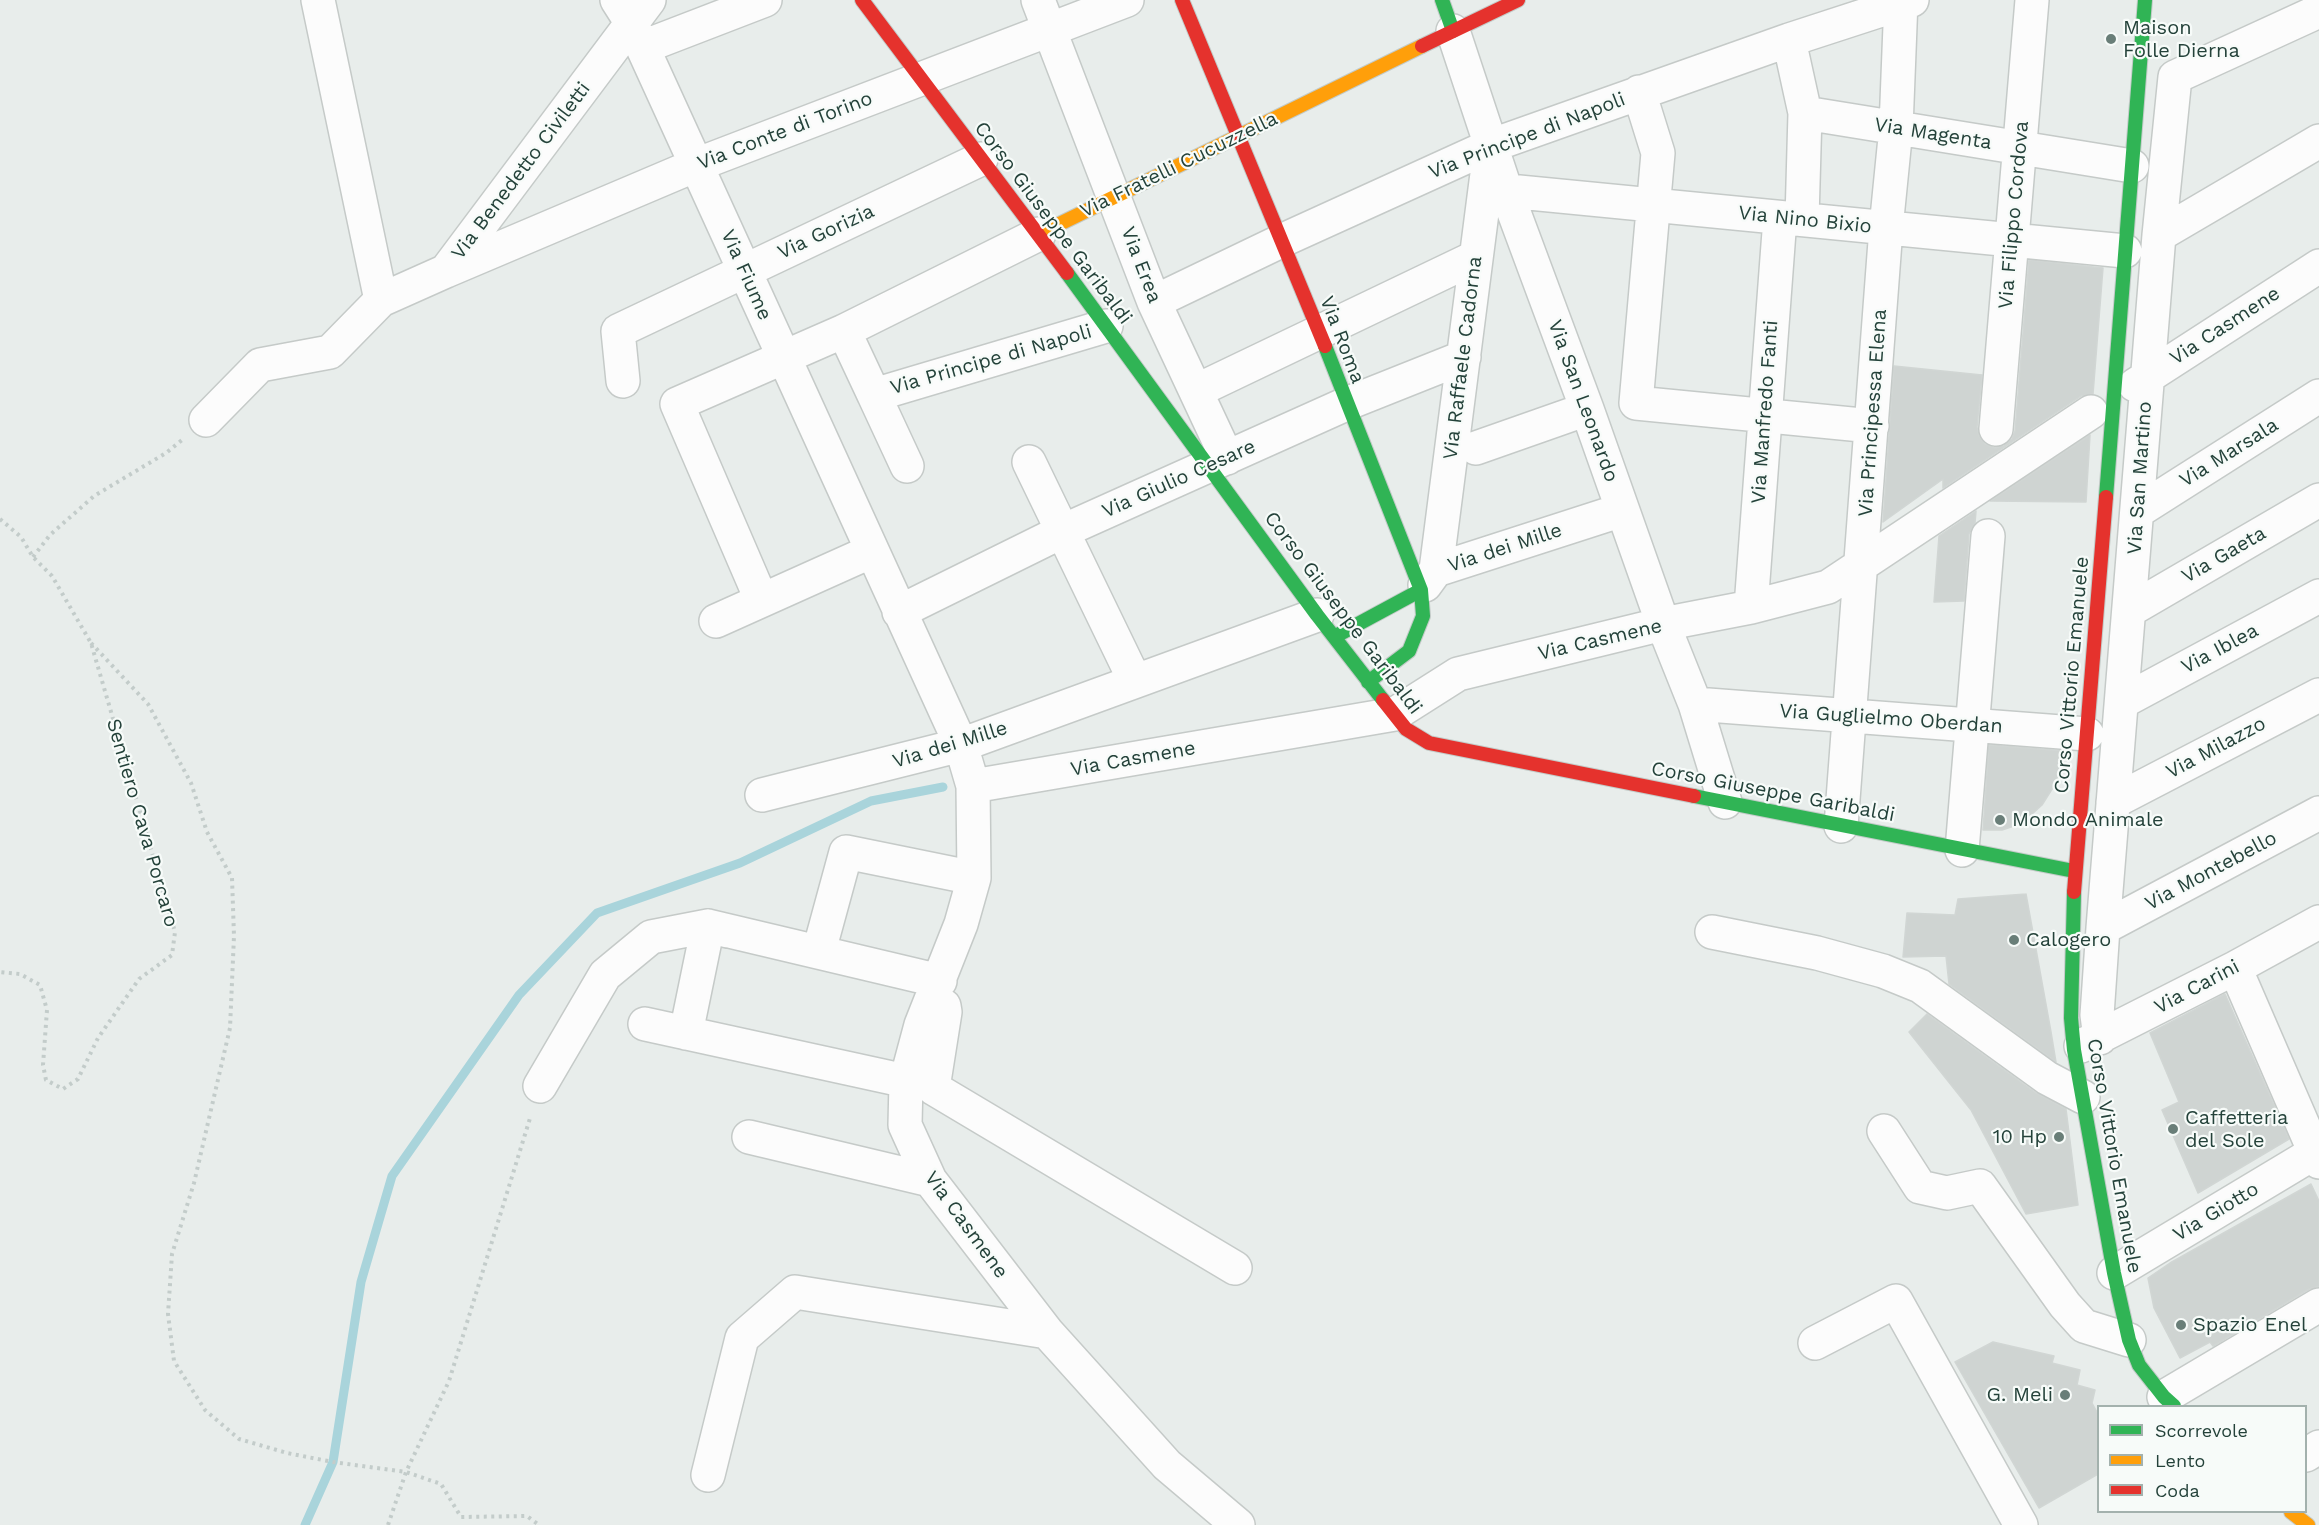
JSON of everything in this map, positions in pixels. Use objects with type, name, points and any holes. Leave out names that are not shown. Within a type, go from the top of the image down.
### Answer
[{"type":"main road","name":"Corso Giuseppe Garibaldi","points":[[862,0],[920,80],[1040,234],[1106,326],[1217,462],[1325,626],[1406,729],[1430,743],[2074,871]]},
{"type":"main road","name":"Via Roma","points":[[1182,0],[1319,332],[1346,404],[1429,580],[1422,616],[1409,651],[1368,682]]},
{"type":"main road","name":"Via San Leonardo","points":[[1442,0],[1453,31]]},
{"type":"main road","name":"Via Fratelli Cucuzzella","points":[[1040,234],[1238,135],[1518,0]]},
{"type":"main road","name":"Corso Vittorio Emanuele","points":[[2145,0],[2087,734],[2074,871],[2071,1018],[2087,1044],[2083,1097],[2114,1273],[2129,1340],[2139,1365],[2169,1402]]},
{"type":"main road","name":"Via dei Mille","points":[[1325,626],[1429,580]]},
{"type":"main road","points":[[2292,1513],[2308,1525]]},
{"type":"street","points":[[206,420],[260,365],[330,352],[381,300],[318,0]]},
{"type":"street","points":[[635,17],[765,0]]},
{"type":"street","name":"Via Erea","points":[[1038,0],[1154,302],[1196,391],[1217,462]]},
{"type":"street","name":"Via Conte di Torino","points":[[446,272],[696,165],[1127,0]]},
{"type":"street","name":"Via Filippo Cordova","points":[[1996,429],[2032,0]]},
{"type":"street","name":"Via Principe di Napoli","points":[[1154,302],[1490,146],[1639,92],[1905,1]]},
{"type":"street","name":"Via Principessa Elena","points":[[1841,826],[1905,1]]},
{"type":"street","name":"Via San Martino","points":[[2087,1044],[2097,1015],[2138,511],[2139,382],[2159,235],[2175,77],[2319,11]]},
{"type":"street","name":"Via Benedetto Civiletti","points":[[381,300],[446,272],[635,17]]},
{"type":"street","name":"Via Fiume","points":[[635,17],[696,165],[961,745],[973,786]]},
{"type":"street","name":"Via San Leonardo","points":[[1453,31],[1490,146],[1496,190],[1587,409],[1663,624],[1695,704],[1725,801]]},
{"type":"street","name":"Via Manfredo Fanti","points":[[1751,607],[1764,415],[1805,113],[1789,40]]},
{"type":"street","points":[[1639,92],[1658,153],[1636,403],[1872,426]]},
{"type":"street","name":"Via Magenta","points":[[1805,113],[2132,166]]},
{"type":"street","points":[[2159,235],[2319,141]]},
{"type":"street","name":"Via Gorizia","points":[[623,381],[618,332],[981,159]]},
{"type":"street","name":"Via Nino Bixio","points":[[1496,190],[2125,251]]},
{"type":"street","name":"Via Raffaele Cadorna","points":[[1429,580],[1464,357],[1476,257],[1496,190]]},
{"type":"street","name":"Via Fratelli Cucuzzella","points":[[761,599],[677,404],[844,331],[1040,234]]},
{"type":"street","points":[[1196,391],[1476,257]]},
{"type":"street","name":"Via Casmene","points":[[2139,382],[2319,266]]},
{"type":"street","name":"Via Principe di Napoli","points":[[844,331],[874,395],[1106,326]]},
{"type":"street","name":"Via Giulio Cesare","points":[[899,612],[1063,531],[1346,404],[1464,357]]},
{"type":"street","points":[[874,395],[907,466]]},
{"type":"street","name":"Via Marsala","points":[[2138,511],[2319,396]]},
{"type":"street","points":[[1476,448],[1587,409]]},
{"type":"street","name":"Via Casmene","points":[[1238,1525],[1167,1465],[1047,1332],[930,1180],[905,1125],[906,1082],[921,1025],[962,924],[974,878],[973,786],[1395,714],[1458,674],[1663,624],[1751,607],[1828,587],[2091,412]]},
{"type":"street","points":[[1029,462],[1135,681]]},
{"type":"street","name":"Via Gaeta","points":[[2130,610],[2319,501]]},
{"type":"street","name":"Via dei Mille","points":[[1429,580],[1622,510]]},
{"type":"street","points":[[1962,850],[1988,536]]},
{"type":"street","points":[[716,621],[872,551]]},
{"type":"street","name":"Via Iblea","points":[[2122,702],[2319,596]]},
{"type":"street","name":"Via dei Mille","points":[[762,795],[961,745],[1135,681],[1325,626]]},
{"type":"street","name":"Via Milazzo","points":[[2113,802],[2319,694]]},
{"type":"street","name":"Via Guglielmo Oberdan","points":[[1695,704],[2087,734]]},
{"type":"street","name":"Via Montebello","points":[[2103,928],[2319,813]]},
{"type":"street","points":[[819,951],[846,852],[974,878]]},
{"type":"street","name":"Via Carini","points":[[2087,1044],[2319,922]]},
{"type":"street","points":[[708,926],[940,981]]},
{"type":"street","points":[[686,1033],[708,926]]},
{"type":"street","points":[[540,1086],[605,975],[651,937],[708,926],[940,981]]},
{"type":"street","points":[[1712,932],[1817,954],[1883,971],[1920,986],[2047,1078],[2083,1097]]},
{"type":"street","points":[[2235,968],[2318,1155]]},
{"type":"street","points":[[940,981],[945,1012],[933,1088],[1236,1268]]},
{"type":"street","points":[[645,1024],[906,1082]]},
{"type":"street","points":[[1884,1131],[1920,1187],[1947,1193],[1980,1186],[2065,1305],[2084,1326],[2129,1340]]},
{"type":"street","points":[[749,1137],[930,1180]]},
{"type":"street","name":"Via Giotto","points":[[2114,1273],[2318,1155]]},
{"type":"street","points":[[708,1475],[742,1338],[795,1292],[1047,1332]]},
{"type":"street","points":[[1815,1343],[1896,1301],[2021,1525]]},
{"type":"street","points":[[2169,1402],[2319,1305]]},
{"type":"path","points":[[33,557],[50,535],[94,496],[166,453],[206,420]]},
{"type":"path","name":"Sentiero Cava Porcaro","points":[[0,519],[21,537],[33,557],[52,576],[91,643],[175,932],[172,955],[139,979],[98,1038],[78,1079],[63,1089],[46,1080],[43,1065],[47,1010],[40,985],[20,974],[0,972]]},
{"type":"path","points":[[91,643],[148,704],[191,783],[207,832],[232,878],[234,936],[230,1028],[197,1173],[172,1254],[168,1314],[174,1360],[205,1410],[239,1439],[286,1453],[406,1472],[441,1484],[461,1517],[527,1516],[539,1525]]},
{"type":"path","points":[[388,1525],[406,1472],[449,1381],[540,1086]]},
{"type":"building","points":[[2029,260],[2103,268],[2093,394],[2081,396],[1943,488],[1943,479],[1883,522],[1894,366],[1982,375],[1977,427],[1979,436],[1985,444],[1995,448],[2004,446],[2012,439],[2015,431]]},
{"type":"building","points":[[2090,435],[2086,502],[1990,501]]},
{"type":"building","points":[[1976,511],[1975,523],[1969,534],[1964,601],[1934,602],[1939,536]]},
{"type":"building","points":[[1989,745],[2064,751],[2059,778],[2042,805],[2014,826],[2002,830],[1983,830]]},
{"type":"building","points":[[2026,894],[2056,1062],[1949,984],[1946,956],[1903,957],[1907,913],[1955,915],[1958,899]]},
{"type":"building","points":[[2225,994],[2289,1139],[2198,1193],[2162,1110],[2179,1102],[2150,1033]]},
{"type":"building","points":[[1927,1014],[2036,1093],[2066,1109],[2078,1205],[2026,1214],[1971,1110],[1909,1032]]},
{"type":"building","points":[[2311,1184],[2319,1201],[2319,1286],[2309,1289],[2213,1346],[2210,1342],[2180,1358],[2154,1308],[2148,1278],[2170,1263]]},
{"type":"building","points":[[1993,1342],[2054,1356],[2052,1363],[2080,1370],[2077,1385],[2095,1390],[2092,1403],[2097,1412],[2097,1475],[2039,1508],[1955,1362]]},
{"type":"waterway","points":[[305,1525],[333,1462],[361,1282],[392,1176],[519,995],[597,913],[740,863],[871,801],[943,787]]},
{"type":"traffic: fast","points":[[1442,0],[1453,31]]},
{"type":"traffic: fast","points":[[2106,497],[2145,0]]},
{"type":"traffic: fast","points":[[1067,273],[1317,615],[1383,700]]},
{"type":"traffic: fast","points":[[1325,346],[1421,590],[1423,616],[1409,651],[1368,682]]},
{"type":"traffic: fast","points":[[1334,637],[1421,590]]},
{"type":"traffic: fast","points":[[1694,796],[2074,871]]},
{"type":"traffic: fast","points":[[2074,892],[2071,1018],[2074,1050],[2114,1273],[2129,1340],[2139,1365],[2173,1405]]},
{"type":"traffic: slow","points":[[1039,234],[1422,46]]},
{"type":"traffic: slow","points":[[2292,1513],[2308,1525]]},
{"type":"traffic: jam","points":[[862,0],[1067,273]]},
{"type":"traffic: jam","points":[[1182,0],[1325,346]]},
{"type":"traffic: jam","points":[[1422,46],[1518,0]]},
{"type":"traffic: jam","points":[[2074,892],[2106,497]]},
{"type":"traffic: jam","points":[[1383,700],[1406,729],[1429,743],[1694,796]]},
{"type":"place","name":"Maison Folle Dierna","points":[[2111,39]]},
{"type":"place","name":"Mondo Animale","points":[[2000,820]]},
{"type":"place","name":"Calogero","points":[[2014,940]]},
{"type":"place","name":"Caffetteria del Sole","points":[[2173,1129]]},
{"type":"place","name":"10 Hp","points":[[2059,1137]]},
{"type":"place","name":"Spazio Enel","points":[[2181,1325]]},
{"type":"place","name":"G. Meli","points":[[2065,1395]]}]
